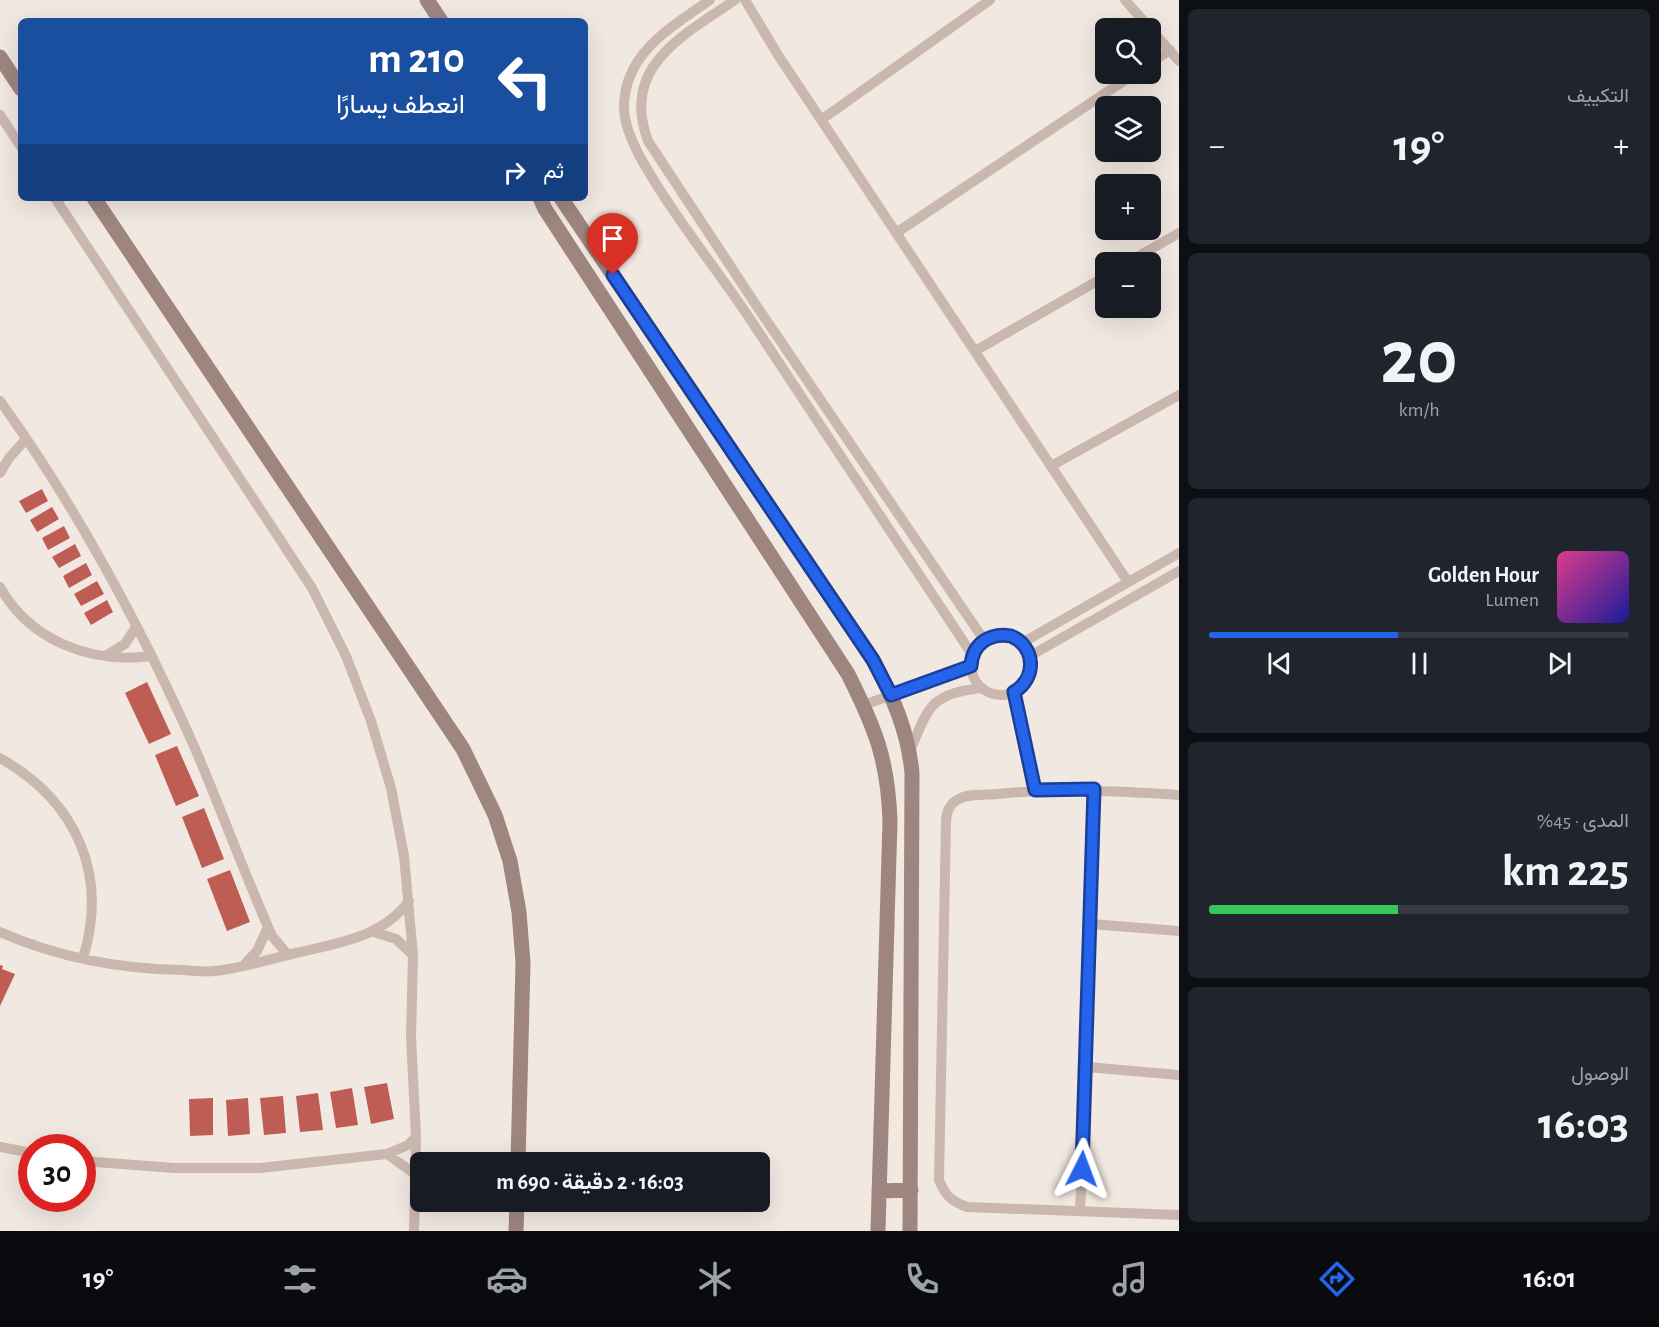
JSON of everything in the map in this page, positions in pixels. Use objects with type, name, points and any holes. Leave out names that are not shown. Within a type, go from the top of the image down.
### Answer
[{"type":"street","points":[[427,0],[439,18]]},
{"type":"street","points":[[710,0],[660,35],[642,54],[632,70],[626,87],[624,106],[626,124],[640,156],[837,451],[972,661],[974,678],[982,688],[994,694],[1014,692],[1021,688],[1029,677],[1030,656],[1022,644],[1004,635],[984,640],[972,661],[864,705]]},
{"type":"street","points":[[735,0],[677,40],[658,58],[644,84],[640,112],[648,141],[758,308],[984,640]]},
{"type":"street","points":[[746,0],[778,56],[1128,582]]},
{"type":"street","points":[[821,120],[990,0]]},
{"type":"street","points":[[1125,0],[1179,61]]},
{"type":"street","points":[[1161,56],[1170,50]]},
{"type":"street","points":[[0,57],[18,84]]},
{"type":"street","points":[[896,233],[1119,84]]},
{"type":"street","points":[[0,115],[18,142]]},
{"type":"street","points":[[57,201],[292,554],[330,621],[360,688],[382,754],[398,823],[410,901],[413,955],[411,1037],[416,1152]]},
{"type":"street","points":[[96,201],[463,750],[485,793],[510,861],[522,938],[518,1152]]},
{"type":"street","points":[[541,201],[544,209],[848,674],[864,705],[881,748],[889,792],[890,821],[878,1231]]},
{"type":"street","points":[[563,201],[873,660],[904,725],[912,773],[910,1231]]},
{"type":"street","points":[[1146,252],[1179,233]]},
{"type":"street","points":[[975,351],[1095,282]]},
{"type":"street","points":[[747,315],[758,308]]},
{"type":"street","points":[[1051,466],[1179,395]]},
{"type":"street","points":[[0,401],[95,548],[151,656],[215,794],[268,927],[277,944],[288,955]]},
{"type":"street","points":[[0,473],[26,439]]},
{"type":"street","points":[[837,451],[850,443]]},
{"type":"street","points":[[1022,644],[1179,553]]},
{"type":"street","points":[[1030,656],[1179,571]]},
{"type":"street","points":[[0,587],[18,612],[43,635],[74,649],[129,658],[151,656]]},
{"type":"street","points":[[107,655],[125,644],[136,627]]},
{"type":"street","points":[[910,751],[925,715],[938,699],[954,691],[982,688]]},
{"type":"street","points":[[1014,692],[1035,790]]},
{"type":"street","points":[[0,758],[40,788],[62,813],[80,842],[90,871],[93,902],[91,932],[83,958]]},
{"type":"street","points":[[1080,1211],[1087,1067],[1094,789]]},
{"type":"street","points":[[1179,795],[1094,789],[1035,790],[966,796],[950,806],[946,814],[939,1180],[944,1193],[949,1198],[967,1207],[1179,1215]]},
{"type":"street","points":[[0,932],[59,953],[83,958],[159,970],[215,971],[288,955],[374,932],[394,919],[410,901]]},
{"type":"street","points":[[1091,924],[1179,931]]},
{"type":"street","points":[[244,965],[257,951],[268,927]]},
{"type":"street","points":[[374,932],[396,939],[413,955]]},
{"type":"street","points":[[1087,1067],[1179,1075]]},
{"type":"street","points":[[96,1162],[174,1168],[239,1168],[324,1163],[387,1154],[398,1150],[416,1137]]},
{"type":"street","points":[[0,1147],[18,1150]]},
{"type":"street","points":[[387,1154],[410,1170]]},
{"type":"street","points":[[879,1191],[911,1190]]},
{"type":"street","points":[[414,1212],[414,1231]]},
{"type":"street","points":[[516,1231],[517,1212]]},
{"type":"building","points":[[42,489],[48,501],[26,513],[19,501]]},
{"type":"building","points":[[52,507],[59,519],[37,532],[30,520]]},
{"type":"building","points":[[64,526],[70,538],[48,550],[42,538]]},
{"type":"building","points":[[75,544],[81,556],[59,568],[52,557]]},
{"type":"building","points":[[86,563],[92,575],[69,588],[63,576]]},
{"type":"building","points":[[97,581],[104,594],[81,606],[74,594]]},
{"type":"building","points":[[107,600],[113,612],[91,625],[84,613]]},
{"type":"building","points":[[147,682],[171,734],[149,744],[125,693]]},
{"type":"building","points":[[177,746],[199,796],[176,806],[155,755]]},
{"type":"building","points":[[204,808],[224,859],[202,868],[182,817]]},
{"type":"building","points":[[230,870],[250,922],[227,931],[207,879]]},
{"type":"building","points":[[0,965],[3,966],[2,969],[15,974],[0,1006]]},
{"type":"building","points":[[387,1083],[394,1119],[371,1124],[364,1087]]},
{"type":"building","points":[[352,1088],[358,1125],[336,1128],[330,1092]]},
{"type":"building","points":[[318,1093],[323,1130],[300,1132],[296,1096]]},
{"type":"building","points":[[283,1096],[286,1133],[264,1135],[260,1098]]},
{"type":"building","points":[[213,1098],[213,1135],[190,1136],[189,1099]]},
{"type":"building","points":[[248,1098],[250,1134],[228,1136],[226,1100]]},
{"type":"route","points":[[613,275],[873,660],[891,695],[971,666],[975,650],[990,637],[1011,636],[1027,649],[1031,663],[1029,677],[1021,688],[1014,692],[1035,790],[1094,789],[1082,1169]]}]
